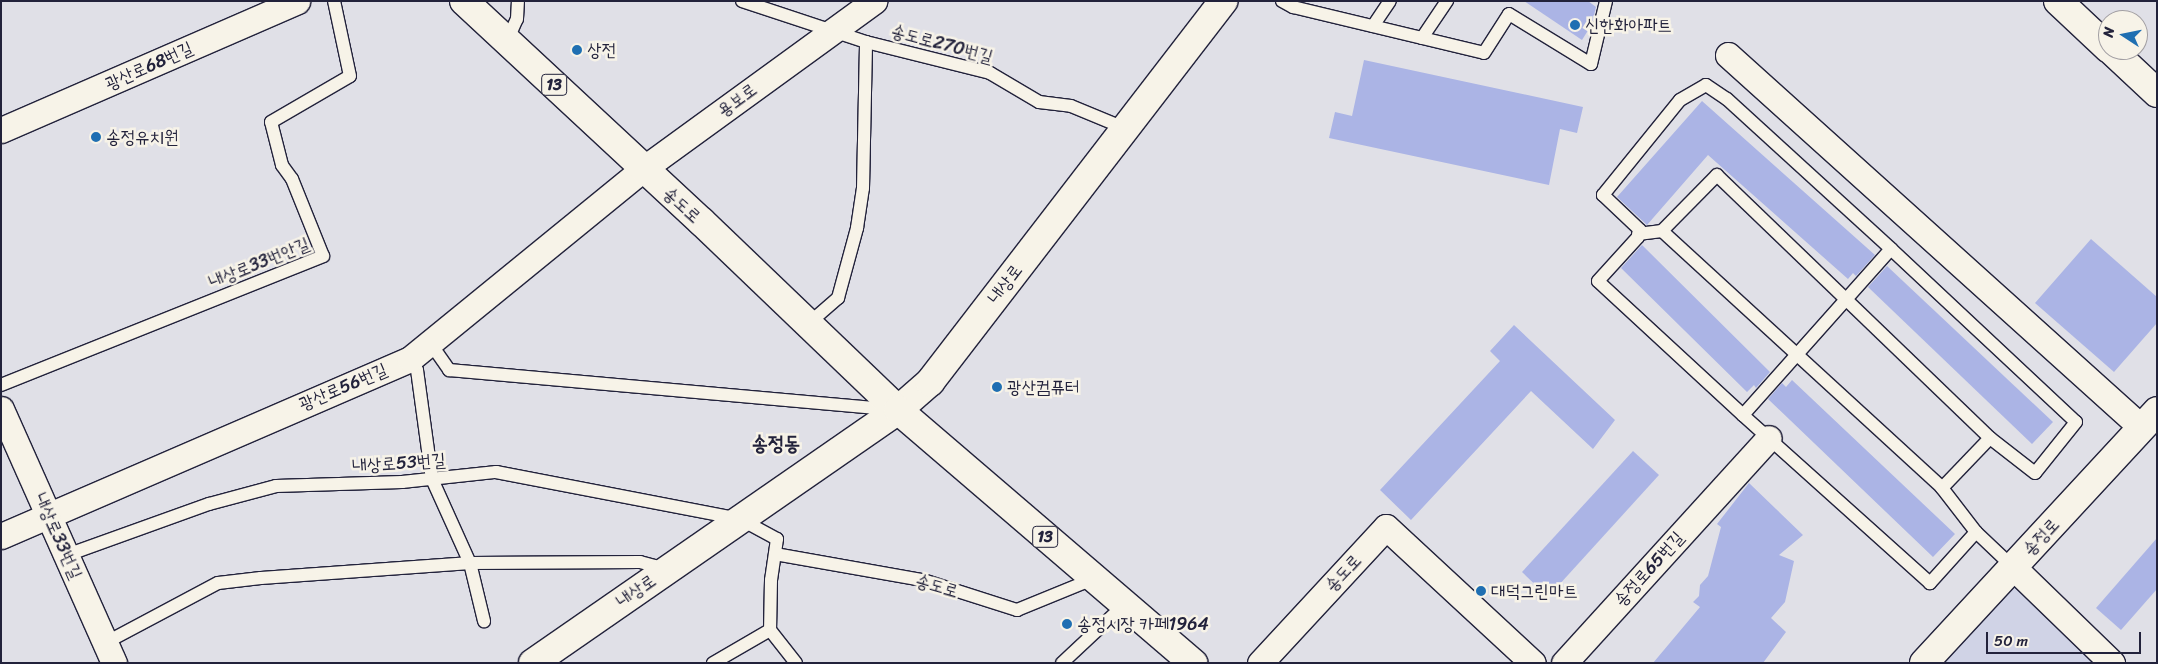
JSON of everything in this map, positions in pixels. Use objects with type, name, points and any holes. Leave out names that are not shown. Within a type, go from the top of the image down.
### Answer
[{"type":"main road","name":"송도로","points":[[464,1],[898,410],[1193,663]]},
{"type":"main road","name":"내상로","points":[[532,663],[898,410],[930,382],[1223,1]]},
{"type":"main road","points":[[2058,1],[2098,39]]},
{"type":"main road","points":[[2121,60],[2157,93]]},
{"type":"main road","name":"송정로","points":[[1924,663],[2149,419]]},
{"type":"street","name":"광산로68번길","points":[[1,130],[297,1]]},
{"type":"street","name":"용보로","points":[[642,170],[874,1]]},
{"type":"street","points":[[1728,54],[2149,419]]},
{"type":"street","name":"광산로56번길","points":[[1,536],[410,359],[431,344],[642,170]]},
{"type":"street","name":"내상로33번길","points":[[1,409],[110,653]]},
{"type":"street","name":"송정로65번길","points":[[1564,663],[1769,438]]},
{"type":"street","name":"송도로","points":[[1260,663],[1386,527],[1533,663]]},
{"type":"street","points":[[2013,567],[2112,663]]},
{"type":"lane","name":"내상로33번안길","points":[[1,384],[323,256],[292,179],[282,165],[271,122],[350,76],[334,1]]},
{"type":"lane","points":[[507,41],[517,20],[518,1]]},
{"type":"lane","points":[[742,1],[832,30]]},
{"type":"lane","points":[[1282,1],[1293,7],[1484,53],[1509,14],[1591,64],[1606,1]]},
{"type":"lane","points":[[1373,26],[1390,1]]},
{"type":"lane","points":[[1422,38],[1447,1]]},
{"type":"lane","name":"송도로270번길","points":[[832,30],[866,42],[990,73],[1039,102],[1071,106],[1124,128]]},
{"type":"lane","points":[[808,324],[838,298],[857,228],[863,188],[866,42]]},
{"type":"lane","points":[[1638,234],[1662,231],[1716,175],[1990,438],[2035,473],[2076,422],[1727,99],[1706,85],[1680,100],[1603,195],[1640,230],[1598,281],[1930,584],[1976,532]]},
{"type":"lane","points":[[1662,231],[1942,488],[1976,532],[2013,567]]},
{"type":"lane","points":[[1743,415],[1891,249]]},
{"type":"lane","points":[[431,344],[449,370],[898,410]]},
{"type":"lane","points":[[410,359],[417,370],[432,479],[470,563],[484,621]]},
{"type":"lane","points":[[1942,488],[1990,438]]},
{"type":"lane","name":"내상로53번길","points":[[67,555],[209,504],[276,486],[432,479],[496,472],[740,519]]},
{"type":"lane","points":[[740,519],[777,539],[770,630],[796,663]]},
{"type":"lane","name":"송도로","points":[[775,554],[922,580],[1016,610],[1093,579]]},
{"type":"lane","points":[[110,653],[218,583],[470,563],[640,562],[667,570]]},
{"type":"lane","points":[[1065,661],[1124,604]]},
{"type":"lane","points":[[713,663],[770,630]]},
{"type":"shaded area","points":[[2013,567],[2112,663],[1924,663]]},
{"type":"building","name":"신한화아파트","points":[[1524,1],[1588,1],[1596,7],[1592,24],[1582,40]]},
{"type":"building","points":[[1364,60],[1583,107],[1577,133],[1560,129],[1549,185],[1329,138],[1335,112],[1352,116]]},
{"type":"building","points":[[1702,101],[1875,255],[1856,276],[1853,273],[1848,279],[1708,155],[1647,225],[1617,197]]},
{"type":"building","points":[[2091,239],[2157,297],[2157,323],[2114,372],[2035,303]]},
{"type":"building","points":[[1642,245],[1770,372],[1756,388],[1754,385],[1747,392],[1621,268]]},
{"type":"building","points":[[1887,266],[2053,422],[2032,444],[1868,287]]},
{"type":"building","points":[[1514,325],[1615,420],[1593,449],[1531,391],[1411,520],[1380,490],[1500,361],[1490,351]]},
{"type":"building","points":[[1792,380],[1955,534],[1933,557],[1768,399],[1782,383],[1786,387]]},
{"type":"building","points":[[1633,451],[1659,475],[1548,597],[1522,572]]},
{"type":"building","points":[[1749,483],[1803,535],[1779,555],[1794,561],[1785,602],[1771,618],[1786,632],[1763,663],[1653,663],[1700,607],[1693,602],[1699,596],[1700,585],[1708,576],[1721,527],[1717,524]]},
{"type":"building","points":[[2157,538],[2157,589],[2121,630],[2096,608]]},
{"type":"place","name":"신한화아파트","points":[[1575,25]]},
{"type":"place","name":"상전","points":[[577,50]]},
{"type":"place","name":"송정유치원","points":[[96,137]]},
{"type":"place","name":"광산컴퓨터","points":[[997,387]]},
{"type":"place","name":"대덕그린마트","points":[[1481,591]]},
{"type":"place","name":"송정시장 카페1964","points":[[1067,624]]},
{"type":"district","name":"송정동","points":[[776,443]]}]
